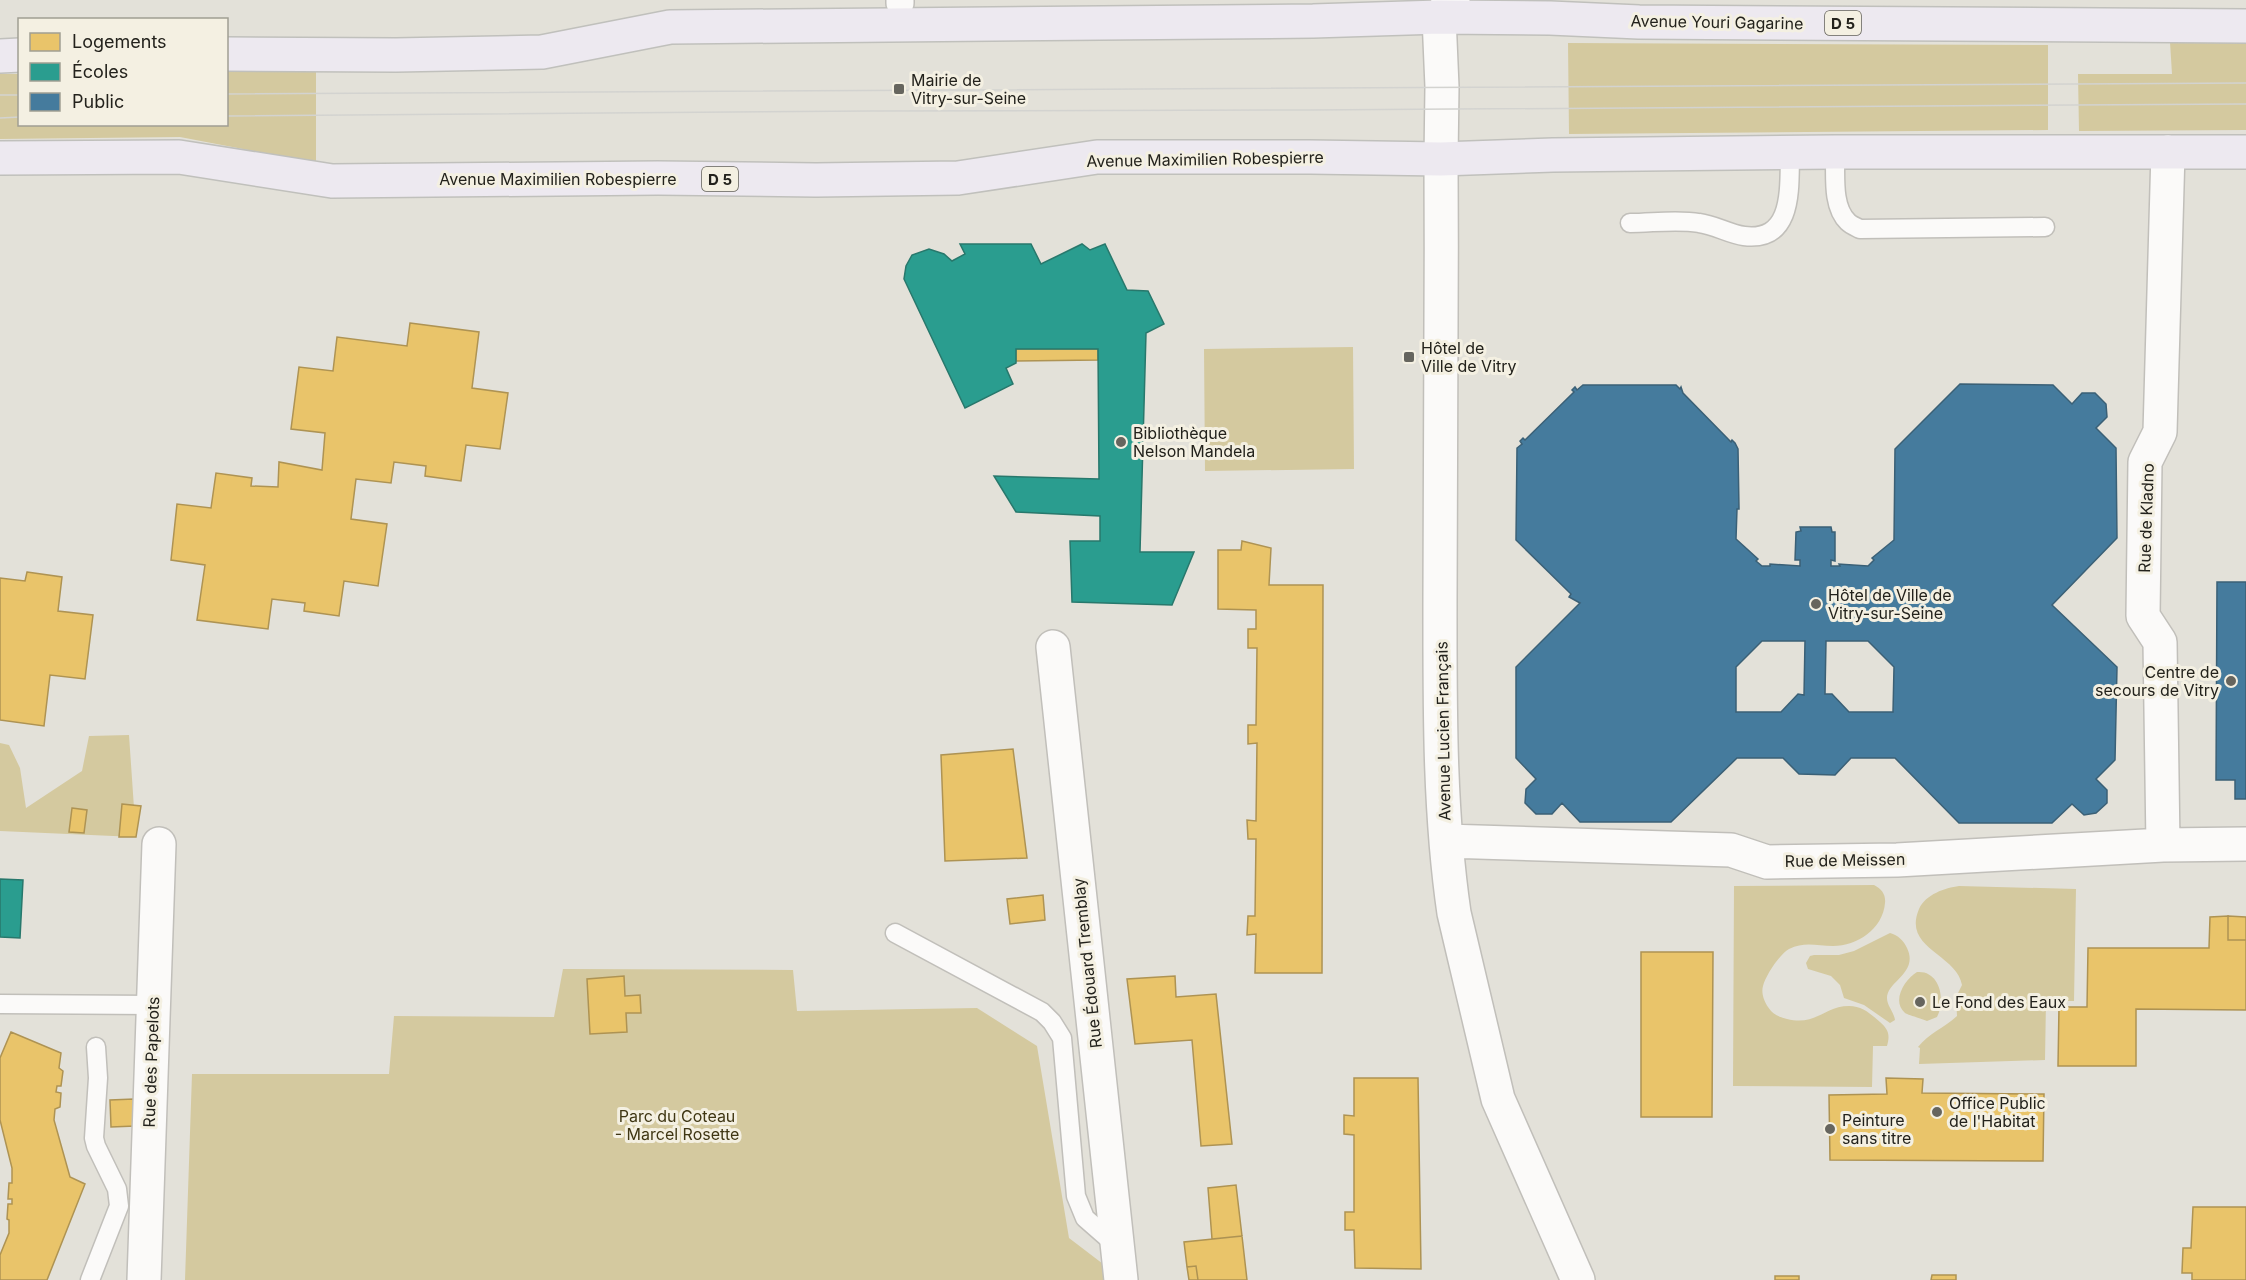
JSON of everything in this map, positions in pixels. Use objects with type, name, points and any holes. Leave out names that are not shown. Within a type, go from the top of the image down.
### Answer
[{"type":"main road","name":"Avenue Youri Gagarine","points":[[1439,6],[1550,18],[1651,22],[2246,26]]},
{"type":"main road","name":"D 5","points":[[228,54],[396,55],[542,52],[670,27],[1301,21],[1439,6]]},
{"type":"main road","points":[[0,56],[18,56]]},
{"type":"main road","name":"D 5","points":[[1441,159],[1553,155],[1835,152],[2246,152]]},
{"type":"main road","name":"Avenue Maximilien Robespierre","points":[[0,158],[179,157],[332,181],[958,178],[1097,157],[1441,159]]},
{"type":"street","name":"Avenue Lucien Français","points":[[1439,6],[1442,87],[1441,700],[1446,841],[1454,913],[1498,1099],[1578,1280]]},
{"type":"street","name":"Rue de Kladno","points":[[2163,845],[2160,642],[2143,616],[2145,462],[2160,432],[2168,152]]},
{"type":"street","name":"Rue Édouard Tremblay","points":[[1053,647],[1121,1280]]},
{"type":"street","name":"Rue de Meissen","points":[[1446,841],[1731,850],[1767,862],[1897,860],[2163,845],[2246,844]]},
{"type":"street","name":"Rue des Papelots","points":[[144,1280],[159,844]]},
{"type":"lane","points":[[1835,152],[1836,193],[1840,210],[1847,221],[1860,229],[2045,227]]},
{"type":"lane","points":[[1630,223],[1693,222],[1743,236],[1770,233],[1780,224],[1789,195],[1790,154]]},
{"type":"lane","points":[[895,933],[1001,988],[1042,1012],[1052,1022],[1062,1038],[1076,1196],[1085,1218],[1118,1247]]},
{"type":"lane","points":[[0,1004],[153,1005]]},
{"type":"lane","points":[[90,1280],[119,1206],[117,1189],[94,1138],[98,1078],[96,1047]]},
{"type":"green space","points":[[2170,42],[2246,43],[2246,130],[2079,131],[2078,74],[2172,74]]},
{"type":"green space","points":[[1568,43],[2048,45],[2048,130],[1569,134]]},
{"type":"green space","points":[[316,71],[316,163],[180,137],[0,139],[0,74],[18,74],[18,126],[228,126],[228,72]]},
{"type":"green space","points":[[1353,347],[1354,469],[1205,471],[1204,349]]},
{"type":"green space","points":[[129,735],[136,837],[0,831],[0,743],[9,745],[20,768],[26,808],[82,771],[89,736]]},
{"type":"green space","points":[[1874,885],[1883,892],[1885,900],[1883,912],[1874,928],[1851,943],[1833,946],[1806,945],[1789,949],[1770,971],[1762,991],[1770,1010],[1787,1019],[1806,1020],[1833,1009],[1854,1006],[1877,1019],[1887,1030],[1888,1039],[1887,1046],[1873,1046],[1872,1087],[1733,1086],[1734,886]]},
{"type":"green space","points":[[1959,886],[2076,889],[2074,1001],[2046,1001],[2045,1060],[1919,1064],[1920,1048],[1918,1047],[1957,1016],[1956,997],[1962,985],[1958,974],[1951,966],[1924,942],[1918,933],[1916,922],[1919,909],[1926,899],[1942,890]]},
{"type":"green space","points":[[1890,933],[1902,941],[1910,957],[1906,970],[1888,992],[1887,1001],[1895,1020],[1890,1023],[1864,1005],[1844,998],[1840,985],[1831,976],[1808,969],[1806,963],[1810,956],[1839,955],[1854,951]]},
{"type":"green space","name":"Parc du Coteau - Marcel Rosette","points":[[563,969],[793,970],[797,1011],[977,1008],[1037,1046],[1069,1238],[1107,1267],[1109,1280],[185,1280],[192,1074],[389,1074],[394,1016],[554,1017]]},
{"type":"green space","points":[[1917,972],[1931,976],[1936,981],[1941,995],[1937,1017],[1927,1021],[1905,1013],[1899,1003],[1904,985]]},
{"type":"building: Logements","points":[[410,323],[479,332],[472,388],[508,393],[500,449],[466,445],[461,481],[425,476],[426,466],[394,462],[391,483],[356,479],[351,519],[387,524],[378,586],[344,581],[339,616],[304,611],[305,603],[272,599],[268,629],[197,620],[205,565],[171,560],[177,504],[211,508],[216,473],[252,478],[251,486],[278,487],[279,462],[322,470],[325,433],[291,429],[299,367],[333,371],[337,337],[407,346]]},
{"type":"building: Logements","points":[[1016,349],[1098,349],[1098,360],[1016,361]]},
{"type":"building: Logements","points":[[1242,541],[1271,548],[1269,585],[1323,585],[1322,973],[1255,973],[1256,934],[1247,935],[1248,916],[1255,916],[1256,839],[1248,839],[1247,820],[1256,821],[1257,743],[1248,744],[1248,725],[1256,725],[1257,648],[1248,648],[1248,629],[1256,629],[1256,610],[1218,609],[1218,550],[1241,550]]},
{"type":"building: Logements","points":[[27,572],[62,577],[58,611],[93,615],[85,679],[50,675],[44,726],[0,720],[0,578],[25,581]]},
{"type":"building: Logements","points":[[1013,749],[1027,858],[945,861],[941,755]]},
{"type":"building: Logements","points":[[122,804],[141,806],[136,837],[119,837]]},
{"type":"building: Logements","points":[[72,808],[87,810],[84,833],[69,832]]},
{"type":"building: Logements","points":[[1043,895],[1045,920],[1010,924],[1007,899]]},
{"type":"building: Logements","points":[[2228,916],[2228,940],[2246,940],[2246,1010],[2136,1009],[2136,1066],[2058,1066],[2059,1007],[2087,1007],[2088,948],[2209,948],[2210,917]]},
{"type":"building: Logements","points":[[2228,916],[2246,917],[2246,940],[2228,940]]},
{"type":"building: Logements","points":[[1641,952],[1713,952],[1712,1117],[1641,1117]]},
{"type":"building: Logements","points":[[624,976],[625,996],[640,995],[641,1013],[626,1013],[627,1032],[590,1034],[587,979]]},
{"type":"building: Logements","points":[[1175,976],[1176,997],[1216,994],[1232,1144],[1201,1146],[1192,1040],[1135,1044],[1127,979]]},
{"type":"building: Logements","points":[[11,1032],[61,1053],[59,1068],[63,1071],[61,1086],[57,1086],[56,1092],[61,1093],[60,1107],[55,1109],[54,1120],[70,1177],[85,1184],[47,1280],[0,1280],[0,1255],[9,1233],[9,1220],[7,1219],[8,1204],[12,1204],[12,1199],[8,1199],[9,1183],[12,1183],[12,1168],[0,1120],[0,1058]]},
{"type":"building: Logements","points":[[1354,1078],[1418,1078],[1421,1269],[1355,1268],[1354,1230],[1345,1230],[1345,1212],[1354,1212],[1354,1135],[1344,1134],[1344,1115],[1354,1116]]},
{"type":"building: Logements","name":"Office Public de l'Habitat","points":[[1886,1078],[1923,1079],[1922,1093],[2044,1094],[2043,1161],[1830,1160],[1829,1095],[1887,1094]]},
{"type":"building: Logements","points":[[134,1099],[135,1126],[111,1127],[110,1100]]},
{"type":"building: Logements","points":[[1236,1185],[1242,1236],[1212,1239],[1208,1188]]},
{"type":"building: Logements","points":[[2193,1207],[2246,1207],[2246,1280],[2192,1280],[2192,1273],[2182,1273],[2183,1248],[2191,1248]]},
{"type":"building: Logements","points":[[1242,1236],[1247,1280],[1198,1280],[1196,1266],[1187,1267],[1184,1242]]},
{"type":"building: Logements","points":[[1196,1266],[1198,1280],[1189,1280],[1187,1267]]},
{"type":"building: Logements","points":[[1932,1275],[1956,1275],[1956,1280],[1931,1280]]},
{"type":"building: Logements","points":[[1775,1276],[1799,1276],[1799,1280],[1775,1280]]},
{"type":"building: Écoles","name":"Bibliothèque Nelson Mandela","points":[[960,244],[1031,244],[1041,264],[1082,244],[1090,250],[1105,244],[1127,290],[1148,291],[1164,324],[1146,333],[1140,552],[1194,552],[1172,605],[1072,602],[1070,541],[1100,541],[1100,516],[1016,512],[994,476],[1099,479],[1098,349],[1016,349],[1016,363],[1006,368],[1013,384],[965,408],[904,279],[906,266],[912,255],[929,249],[944,254],[952,261],[965,254]]},
{"type":"building: Écoles","points":[[0,879],[23,880],[20,938],[0,937]]},
{"type":"building: Public","name":"Hôtel de Ville de Vitry-sur-Seine","points":[[1960,384],[2053,385],[2072,404],[2082,393],[2095,393],[2106,404],[2107,417],[2096,428],[2116,448],[2117,538],[2052,605],[2117,667],[2115,760],[2096,779],[2107,790],[2107,803],[2096,813],[2084,815],[2072,804],[2052,823],[1959,823],[1895,758],[1851,758],[1835,775],[1799,774],[1783,758],[1737,758],[1671,822],[1580,822],[1562,803],[1552,814],[1536,814],[1525,803],[1526,789],[1536,779],[1516,758],[1516,667],[1580,603],[1569,597],[1571,594],[1516,540],[1517,448],[1522,444],[1520,441],[1523,438],[1525,440],[1574,392],[1572,390],[1575,387],[1577,390],[1583,385],[1676,385],[1680,389],[1681,387],[1683,393],[1731,442],[1732,440],[1735,443],[1738,449],[1739,509],[1737,509],[1736,539],[1758,559],[1756,561],[1762,566],[1770,566],[1770,564],[1800,566],[1800,560],[1795,560],[1796,532],[1801,531],[1800,527],[1831,527],[1832,532],[1835,532],[1835,561],[1831,560],[1831,566],[1840,566],[1839,564],[1868,566],[1874,560],[1872,558],[1894,540],[1895,449]],"holes":[[[1762,641],[1805,641],[1804,695],[1798,694],[1781,712],[1736,712],[1736,667]],[[1826,641],[1868,641],[1894,667],[1893,712],[1849,712],[1832,694],[1825,694]]]},
{"type":"building: Public","name":"Centre de secours de Vitry","points":[[2217,582],[2246,582],[2246,799],[2235,799],[2235,780],[2216,780]]},
{"type":"tram line","points":[[228,94],[2246,83]]},
{"type":"tram line","points":[[0,95],[18,95]]},
{"type":"tram line","points":[[228,116],[2246,104]]},
{"type":"tram line","points":[[0,118],[18,117]]},
{"type":"place","name":"Mairie de Vitry-sur-Seine","points":[[899,89]]},
{"type":"place","name":"Hôtel de Ville de Vitry","points":[[1409,357]]},
{"type":"place","name":"Bibliothèque Nelson Mandela","points":[[1121,442]]},
{"type":"place","name":"Hôtel de Ville de Vitry-sur-Seine","points":[[1816,604]]},
{"type":"place","name":"Centre de secours de Vitry","points":[[2231,681]]},
{"type":"place","name":"Le Fond des Eaux","points":[[1920,1002]]},
{"type":"place","name":"Office Public de l'Habitat","points":[[1937,1112]]},
{"type":"place","name":"Peinture sans titre","points":[[1830,1129]]}]
